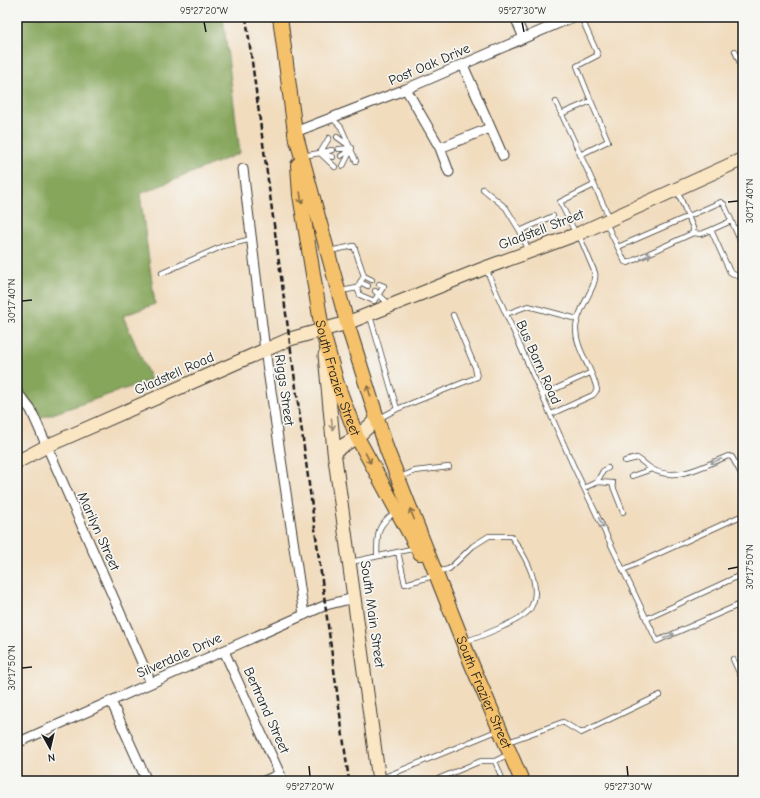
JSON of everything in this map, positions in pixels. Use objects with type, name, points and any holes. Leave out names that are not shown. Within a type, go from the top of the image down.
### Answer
[{"type":"main road","name":"South Frazier Street","points":[[280,17],[295,132],[300,195],[322,329],[337,384],[357,437],[417,548],[433,573]]},
{"type":"main road","name":"South Frazier Street","points":[[295,132],[347,323],[377,419],[433,573],[447,602],[522,781]]},
{"type":"street","points":[[514,17],[524,38]]},
{"type":"street","name":"Post Oak Drive","points":[[295,132],[406,89],[573,17]]},
{"type":"street","points":[[463,65],[503,156]]},
{"type":"street","points":[[406,89],[440,148],[449,172]]},
{"type":"street","points":[[440,148],[490,128]]},
{"type":"street","name":"Gladstell Street","points":[[347,323],[577,234],[743,159]]},
{"type":"street","name":"Riggs Street","points":[[243,169],[265,350],[304,615]]},
{"type":"street","name":"Gladstell Road","points":[[17,462],[47,446],[290,339],[347,323]]},
{"type":"street","name":"South Main Street","points":[[322,329],[334,451],[379,780]]},
{"type":"street","name":"Marilyn Street","points":[[17,392],[31,410],[151,683]]},
{"type":"street","points":[[334,451],[357,437],[377,419]]},
{"type":"street","name":"Silverdale Drive","points":[[17,743],[326,605],[354,598]]},
{"type":"street","name":"Bertrand Street","points":[[224,651],[282,778]]},
{"type":"street","points":[[111,701],[147,781]]},
{"type":"street","points":[[264,781],[282,778]]},
{"type":"lane","points":[[580,154],[608,141],[578,66],[598,56],[581,17]]},
{"type":"lane","points":[[735,51],[743,70]]},
{"type":"lane","points":[[561,114],[591,101]]},
{"type":"lane","points":[[556,102],[594,185],[625,262],[630,263],[693,233],[701,234],[731,221]]},
{"type":"lane","points":[[332,118],[341,127],[352,148],[356,161]]},
{"type":"lane","points":[[337,140],[352,148]]},
{"type":"lane","points":[[320,153],[330,141]]},
{"type":"lane","points":[[340,149],[352,148]]},
{"type":"lane","points":[[352,148],[342,161],[352,148]]},
{"type":"lane","points":[[302,156],[332,150]]},
{"type":"lane","points":[[320,153],[334,162],[320,153]]},
{"type":"lane","points":[[551,414],[596,393],[596,387],[578,342],[576,332],[582,305],[596,279],[595,272],[560,202],[594,185]]},
{"type":"lane","points":[[483,189],[506,208],[520,231],[529,252]]},
{"type":"lane","points":[[676,189],[688,216],[693,233]]},
{"type":"lane","points":[[618,247],[721,202],[724,204],[743,247]]},
{"type":"lane","points":[[520,231],[554,216]]},
{"type":"lane","points":[[711,230],[730,272],[737,276],[743,275]]},
{"type":"lane","points":[[162,273],[223,246],[252,239]]},
{"type":"lane","points":[[328,252],[354,246],[364,276],[372,280]]},
{"type":"lane","name":"Bus Barn Road","points":[[486,268],[573,465],[657,641],[743,603]]},
{"type":"lane","points":[[364,276],[357,288],[360,295],[374,301],[377,292],[384,286],[379,284]]},
{"type":"lane","points":[[360,282],[368,286]]},
{"type":"lane","points":[[339,292],[357,288]]},
{"type":"lane","points":[[377,292],[391,306]]},
{"type":"lane","points":[[506,314],[528,306],[578,319]]},
{"type":"lane","points":[[369,314],[397,409]]},
{"type":"lane","points":[[377,419],[397,409],[477,377],[453,315]]},
{"type":"lane","points":[[542,395],[590,373]]},
{"type":"lane","points":[[625,461],[637,458],[652,469],[674,475],[728,456],[732,457],[743,477]]},
{"type":"lane","points":[[398,478],[415,471],[448,467]]},
{"type":"lane","points":[[597,482],[603,471],[608,468]]},
{"type":"lane","points":[[632,476],[652,469]]},
{"type":"lane","points":[[584,488],[597,482],[613,483],[623,512]]},
{"type":"lane","points":[[377,556],[378,532],[382,522],[397,511]]},
{"type":"lane","points":[[623,570],[743,515]]},
{"type":"lane","points":[[398,552],[405,584],[449,568],[473,546],[489,536],[511,536],[524,554],[536,592],[530,610],[503,627],[463,643]]},
{"type":"lane","points":[[349,562],[417,548]]},
{"type":"lane","points":[[646,619],[743,574]]},
{"type":"lane","points":[[733,659],[743,680]]},
{"type":"lane","points":[[433,781],[481,761],[495,761],[508,748],[563,722],[581,733],[660,695]]},
{"type":"lane","points":[[379,780],[500,729]]},
{"type":"lane","points":[[495,761],[503,781]]},
{"type":"green space","points":[[17,17],[223,17],[240,153],[140,194],[155,304],[123,316],[151,380],[35,420],[17,390]]},
{"type":"railway","points":[[246,17],[349,781]]}]
